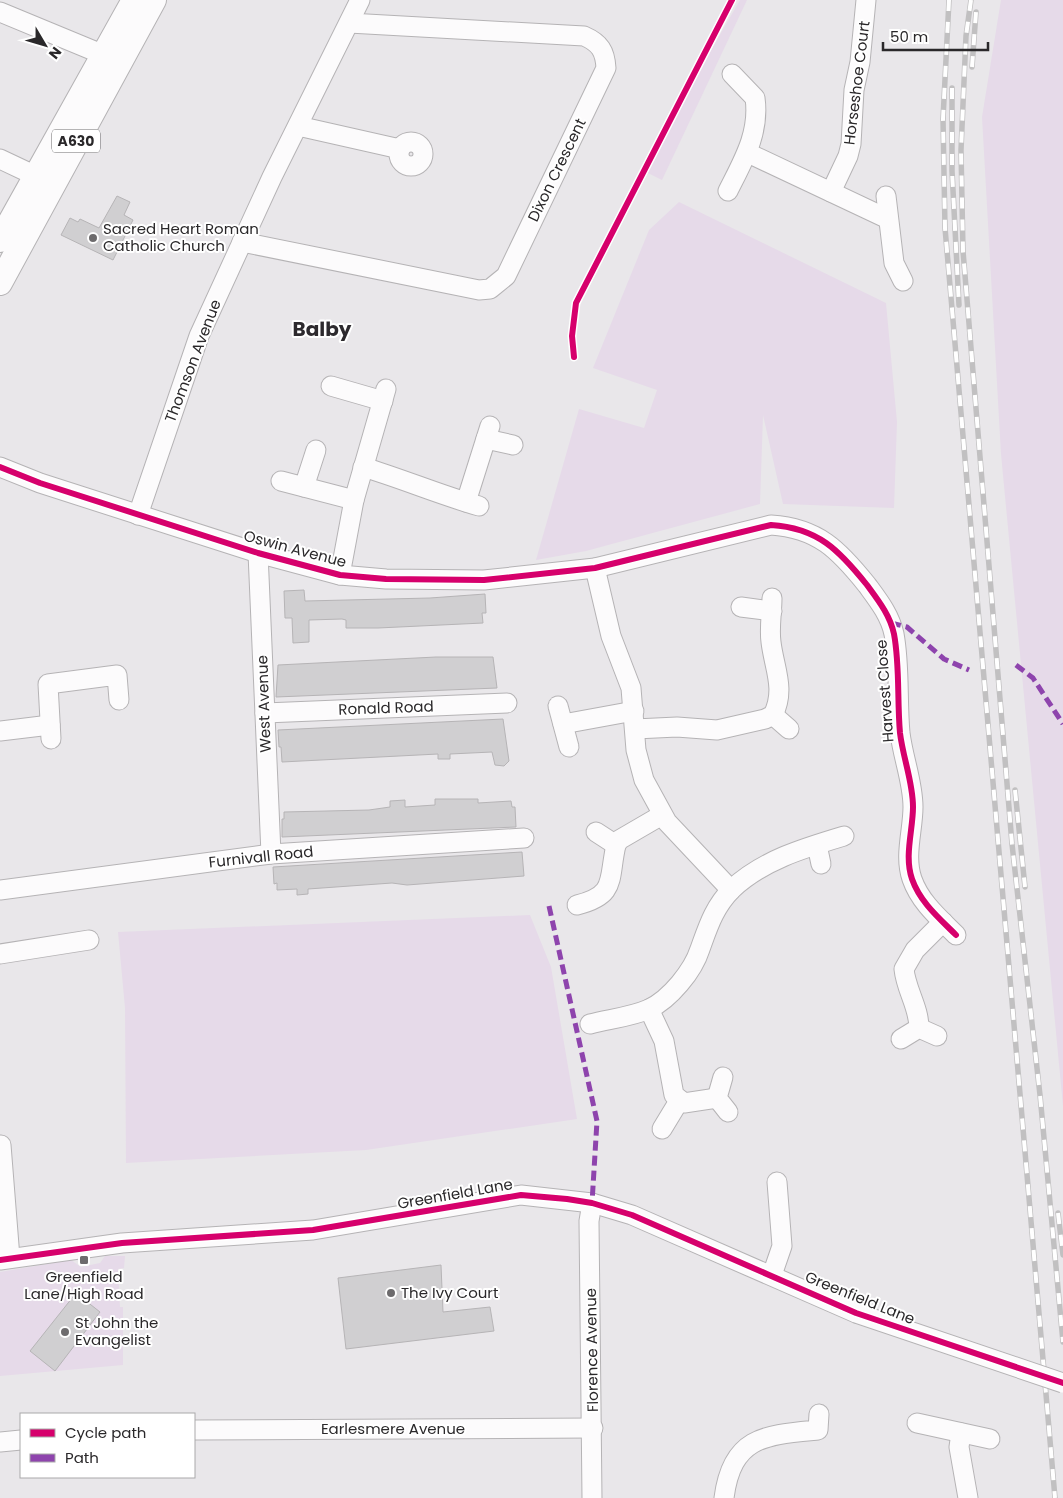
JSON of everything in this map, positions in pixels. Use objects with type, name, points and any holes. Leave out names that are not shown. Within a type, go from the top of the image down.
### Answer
[{"type":"main road","name":"A630","points":[[0,240],[134,0]]},
{"type":"main road","name":"A630","points":[[0,283],[154,0]]},
{"type":"street","name":"Thomson Avenue","points":[[138,515],[199,336],[242,242],[360,0]]},
{"type":"street","name":"Horseshoe Court","points":[[831,192],[848,156],[851,144],[854,90],[860,62],[866,0]]},
{"type":"street","points":[[0,12],[104,55]]},
{"type":"street","name":"Dixon Crescent","points":[[242,242],[479,290],[490,289],[506,276],[606,68],[605,54],[600,46],[584,36],[349,22]]},
{"type":"street","points":[[728,191],[748,153],[756,117],[755,98],[732,74]]},
{"type":"street","points":[[298,126],[400,150]]},
{"type":"street","points":[[748,153],[888,219]]},
{"type":"street","points":[[0,159],[36,176]]},
{"type":"street","points":[[886,196],[894,263],[902,280]]},
{"type":"street","points":[[331,386],[385,395],[354,500],[340,575]]},
{"type":"street","points":[[363,467],[473,504],[488,432],[513,445]]},
{"type":"street","points":[[304,487],[316,450]]},
{"type":"street","name":"Oswin Avenue","points":[[0,467],[40,483],[138,515],[258,553],[340,575],[418,581],[484,580],[595,568]]},
{"type":"street","points":[[281,481],[354,500]]},
{"type":"street","name":"Harvest Close","points":[[595,568],[771,525],[802,530],[826,542],[840,553],[877,598],[891,623],[896,649],[902,748],[912,786],[913,822],[909,860],[911,876],[924,901],[949,928],[916,950],[904,969],[908,990],[916,1008],[918,1028]]},
{"type":"street","name":"West Avenue","points":[[258,553],[271,854]]},
{"type":"street","points":[[595,568],[610,636],[632,688],[639,764],[644,780],[662,815],[731,890]]},
{"type":"street","points":[[563,724],[634,720],[677,727],[717,730],[766,720],[773,715],[780,683],[770,640],[772,605],[740,607]]},
{"type":"street","points":[[0,731],[50,732],[48,684],[117,675],[119,700]]},
{"type":"street","name":"Ronald Road","points":[[265,713],[507,703]]},
{"type":"street","points":[[558,706],[569,748]]},
{"type":"street","points":[[773,715],[788,729]]},
{"type":"street","points":[[577,905],[594,901],[606,891],[616,845],[619,840],[662,815]]},
{"type":"street","points":[[596,832],[616,845]]},
{"type":"street","points":[[590,1024],[649,1009],[677,986],[692,966],[714,910],[731,890],[760,869],[796,851],[844,836]]},
{"type":"street","name":"Furnivall Road","points":[[0,890],[271,854],[524,838]]},
{"type":"street","points":[[816,845],[821,864]]},
{"type":"street","points":[[0,954],[89,940]]},
{"type":"street","points":[[649,1009],[664,1041],[671,1085],[679,1101],[684,1103],[722,1105],[723,1077]]},
{"type":"street","points":[[901,1039],[918,1028],[937,1036]]},
{"type":"street","points":[[662,1129],[679,1101]]},
{"type":"street","points":[[1,1145],[5,1259]]},
{"type":"street","points":[[772,1275],[782,1246],[777,1182]]},
{"type":"street","name":"Greenfield Lane","points":[[5,1259],[122,1243],[313,1230],[521,1195],[592,1203],[632,1215],[856,1313],[1063,1383]]},
{"type":"street","name":"Florence Avenue","points":[[592,1203],[589,1221],[593,1428],[592,1498]]},
{"type":"street","points":[[724,1498],[730,1470],[745,1450],[766,1436],[818,1430],[819,1414]]},
{"type":"street","points":[[917,1423],[990,1438]]},
{"type":"street","name":"Earlesmere Avenue","points":[[195,1430],[593,1428]]},
{"type":"street","points":[[961,1433],[959,1447],[968,1498]]},
{"type":"street","points":[[0,1442],[20,1440]]},
{"type":"shaded area","points":[[740,0],[747,0],[662,180],[646,172],[687,92]]},
{"type":"shaded area","points":[[1001,0],[1063,0],[1063,1106],[1001,454],[982,117]]},
{"type":"shaded area","points":[[679,202],[886,303],[897,422],[894,508],[783,504],[763,415],[760,504],[586,551],[536,560],[579,409],[644,428],[657,390],[593,368],[649,230]]},
{"type":"shaded area","points":[[530,915],[551,967],[577,1119],[366,1150],[126,1163],[125,1008],[118,932]]},
{"type":"shaded area","points":[[105,1256],[125,1256],[124,1268],[118,1269],[120,1307],[123,1307],[123,1365],[0,1376],[0,1272],[71,1260],[81,1267],[100,1263]]},
{"type":"building","name":"Sacred Heart Roman Catholic Church","points":[[117,196],[130,202],[124,215],[133,220],[113,260],[61,235],[70,218],[78,222],[80,219],[99,228]]},
{"type":"building","points":[[304,590],[305,601],[430,598],[485,594],[486,613],[482,613],[483,623],[378,628],[346,628],[346,620],[342,619],[309,620],[309,642],[293,643],[292,618],[285,618],[284,591]]},
{"type":"building","points":[[436,657],[493,657],[497,688],[276,697],[278,665]]},
{"type":"building","points":[[503,719],[509,761],[504,766],[495,765],[492,752],[450,754],[450,759],[438,759],[438,754],[282,762],[281,747],[279,747],[278,730]]},
{"type":"building","points":[[435,799],[478,799],[478,803],[511,801],[512,807],[515,807],[516,827],[282,837],[284,812],[369,810],[390,807],[390,801],[405,800],[405,807],[435,805]]},
{"type":"building","points":[[522,852],[524,876],[407,885],[392,883],[308,889],[308,894],[297,895],[297,889],[277,890],[277,883],[274,884],[273,867]]},
{"type":"building","name":"The Ivy Court","points":[[441,1265],[443,1312],[490,1307],[494,1331],[346,1349],[338,1278]]},
{"type":"building","name":"St John the Evangelist","points":[[76,1293],[100,1312],[55,1371],[30,1351]]},
{"type":"railway","points":[[949,0],[943,119],[945,228],[1055,1498]]},
{"type":"railway","points":[[971,0],[966,36],[961,150],[963,251],[1012,844],[1040,1095],[1063,1342]]},
{"type":"railway","points":[[972,67],[976,12]]},
{"type":"railway","points":[[952,88],[952,171],[959,305]]},
{"type":"railway","points":[[1015,790],[1025,887]]},
{"type":"railway","points":[[1058,1213],[1063,1255]]},
{"type":"marked path","points":[[891,623],[907,627],[944,659],[969,670]]},
{"type":"marked path","points":[[1016,665],[1033,678],[1063,724]]},
{"type":"marked path","points":[[549,906],[597,1121],[592,1203]]},
{"type":"cycle path","points":[[574,357],[572,336],[576,303],[732,0]]},
{"type":"cycle path","points":[[0,467],[40,483],[258,553],[340,575],[386,579],[484,580],[595,568],[771,525],[787,527],[815,536],[837,551],[857,572],[887,614],[892,627],[897,658],[900,733],[913,798],[909,852],[910,870],[915,887],[920,895],[956,935]]},
{"type":"cycle path","points":[[0,1260],[122,1243],[313,1230],[521,1195],[567,1199],[592,1203],[632,1215],[856,1313],[1063,1383]]},
{"type":"place","name":"Sacred Heart Roman Catholic Church","points":[[93,238]]},
{"type":"place","name":"Greenfield Lane/High Road","points":[[84,1260]]},
{"type":"place","name":"The Ivy Court","points":[[391,1293]]},
{"type":"place","name":"St John the Evangelist","points":[[65,1332]]},
{"type":"district","name":"Balby","points":[[322,329]]}]
